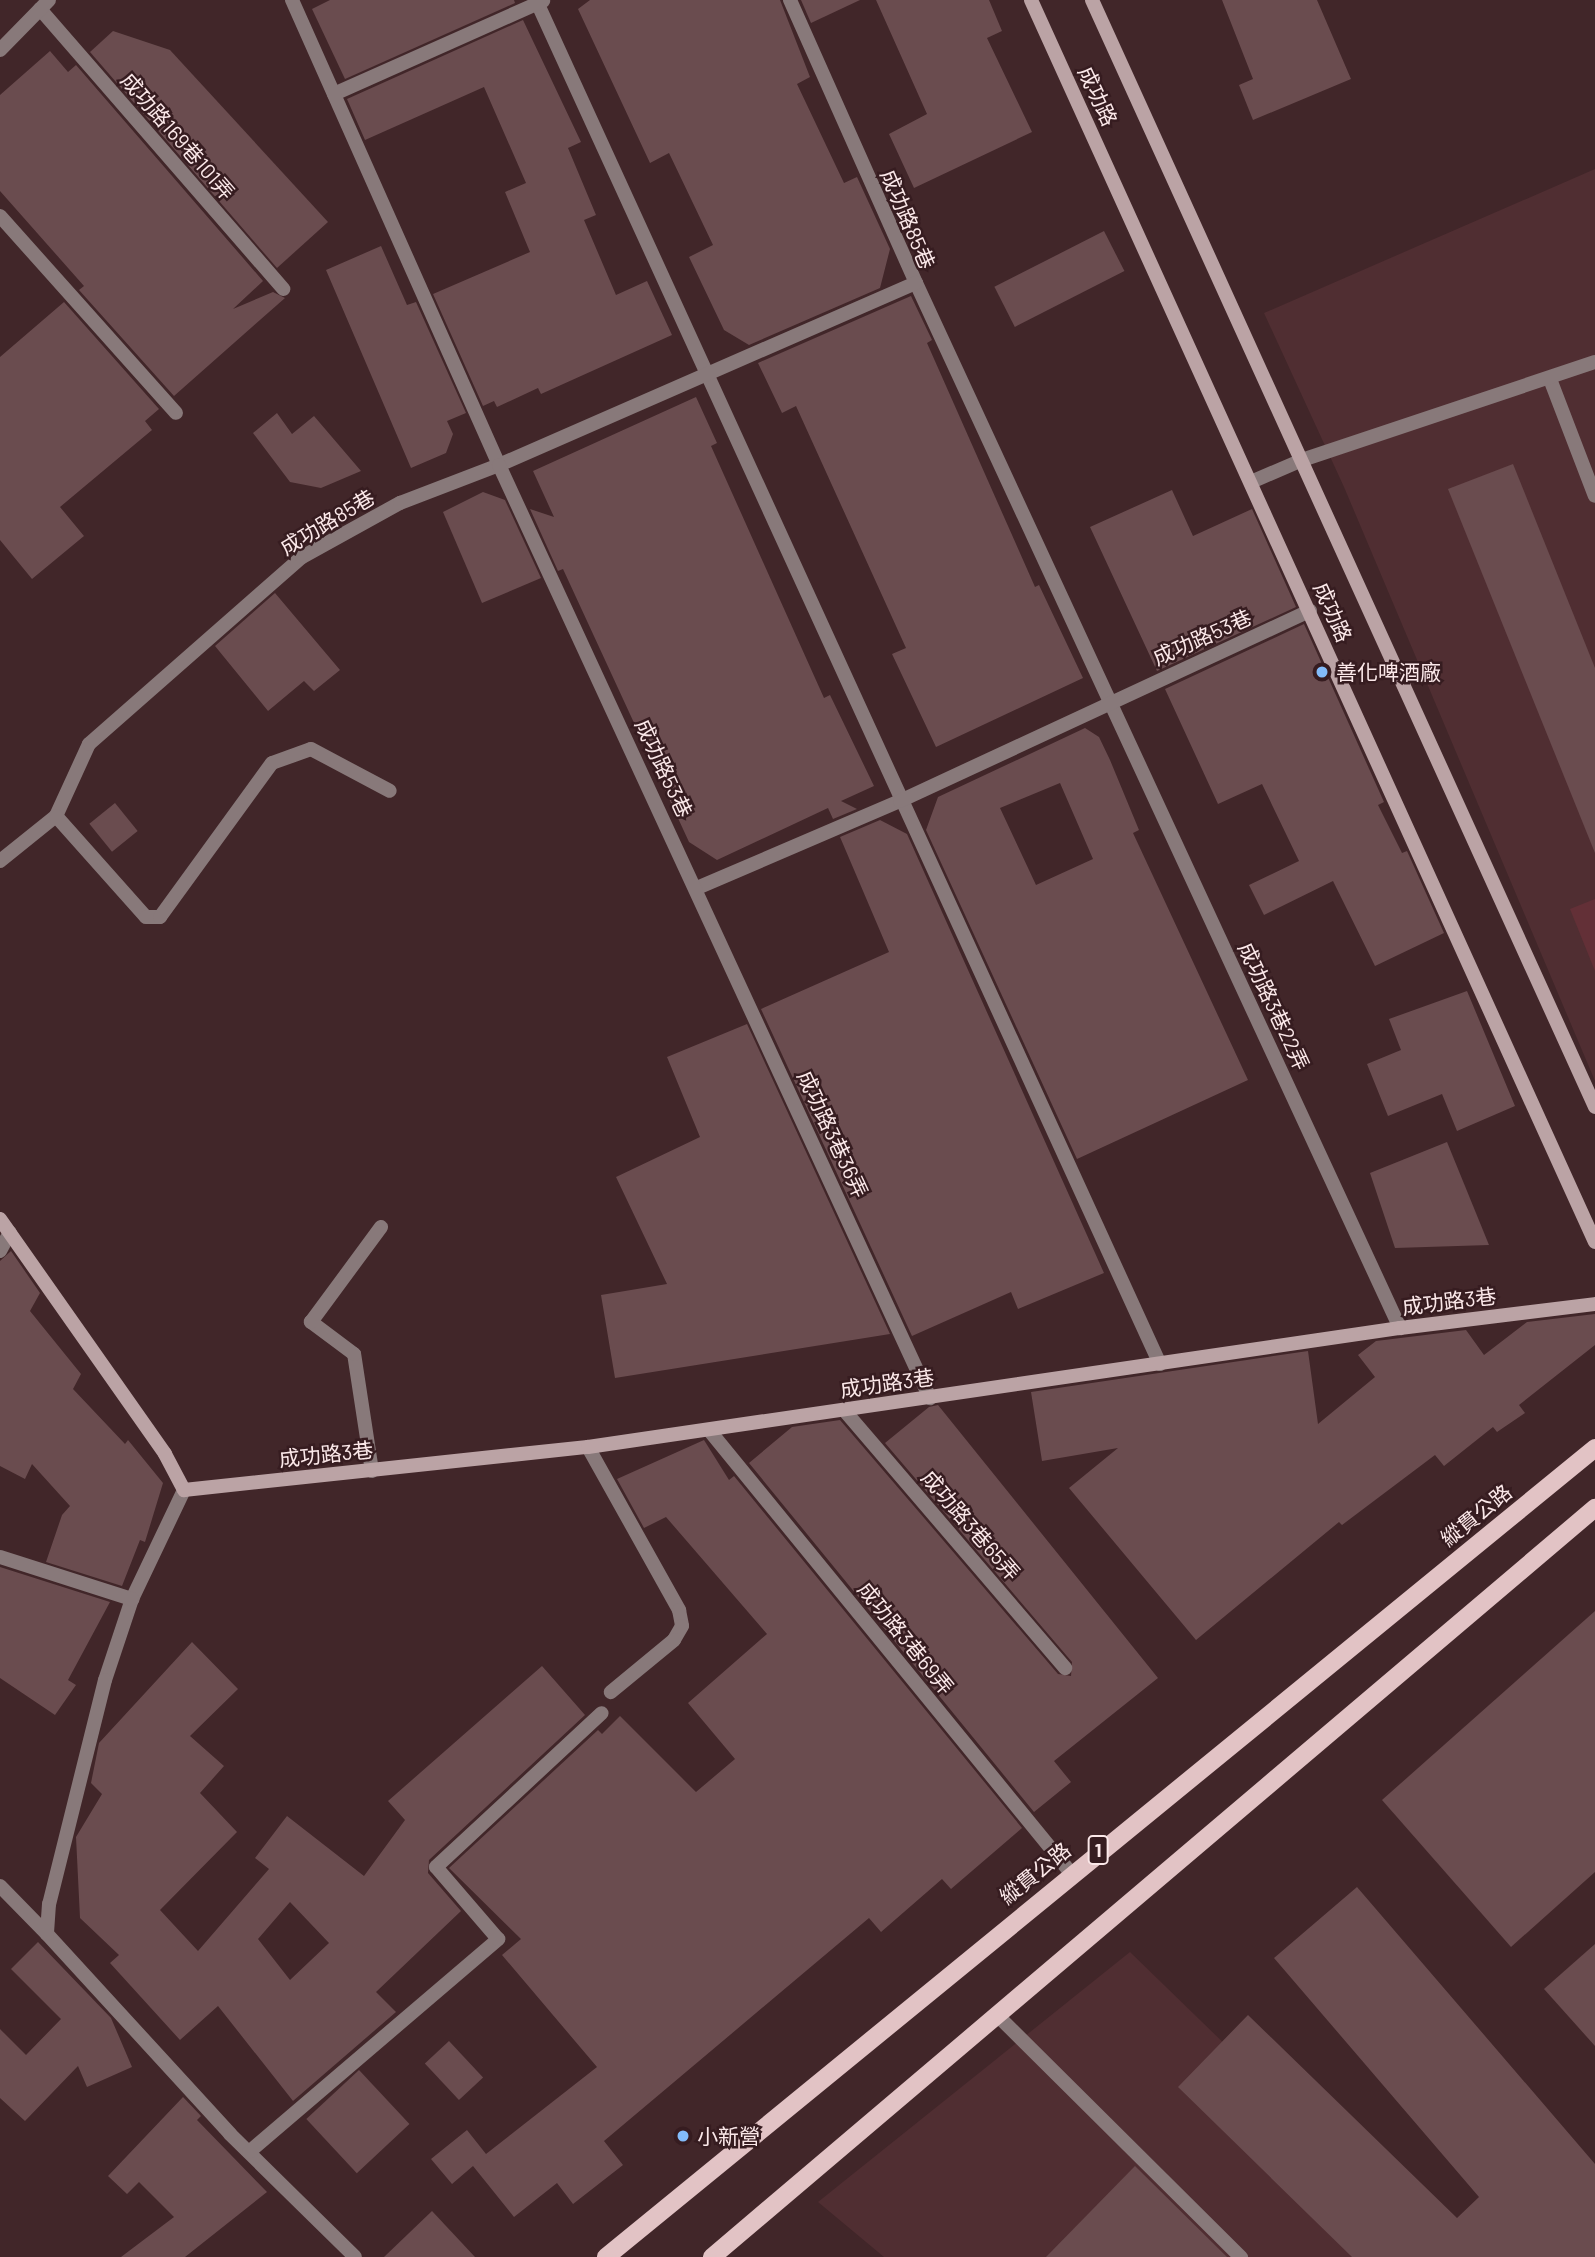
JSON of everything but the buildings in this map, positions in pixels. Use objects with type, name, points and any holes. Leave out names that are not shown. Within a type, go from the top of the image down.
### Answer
[{"type":"main road","name":"成功路","points":[[1031,0],[1595,1242]]},
{"type":"main road","name":"成功路","points":[[1093,0],[1595,1107]]},
{"type":"main road","points":[[0,1219],[165,1454],[184,1490]]},
{"type":"main road","name":"成功路3巷","points":[[184,1490],[588,1447],[1400,1328],[1595,1304]]},
{"type":"main road","name":"縱貫公路","points":[[606,2257],[1071,1873],[1595,1448]]},
{"type":"main road","points":[[712,2257],[1595,1508]]},
{"type":"street","name":"成功路53巷","points":[[292,0],[499,465],[697,888],[900,801],[1110,701],[1310,611]]},
{"type":"street","name":"成功路85巷","points":[[56,816],[89,744],[302,556],[400,503],[499,465],[916,283],[790,0]]},
{"type":"street","points":[[334,94],[539,1],[705,376],[1160,1364]]},
{"type":"street","points":[[0,50],[45,5]]},
{"type":"street","name":"成功路169巷101弄","points":[[45,5],[283,289]]},
{"type":"street","points":[[0,216],[176,413]]},
{"type":"street","points":[[916,283],[1110,701]]},
{"type":"street","points":[[1251,482],[1302,460],[1595,362]]},
{"type":"street","points":[[1550,379],[1595,496]]},
{"type":"street","name":"成功路3巷22弄","points":[[1110,701],[1400,1328]]},
{"type":"street","points":[[0,861],[56,816],[146,917],[160,917],[272,762],[311,749],[390,791]]},
{"type":"street","name":"成功路3巷36弄","points":[[697,888],[930,1398]]},
{"type":"street","points":[[372,1471],[354,1354],[311,1322],[381,1227]]},
{"type":"street","points":[[0,1251],[10,1232]]},
{"type":"street","name":"成功路3巷65弄","points":[[844,1410],[1065,1668]]},
{"type":"street","name":"成功路3巷69弄","points":[[709,1430],[1071,1873]]},
{"type":"street","points":[[588,1447],[679,1610],[682,1626],[674,1640],[611,1692]]},
{"type":"street","points":[[47,1934],[50,1904],[105,1680],[132,1599],[184,1490]]},
{"type":"street","points":[[0,1557],[132,1599]]},
{"type":"street","points":[[249,2152],[498,1939],[436,1867],[602,1713]]},
{"type":"street","points":[[0,1886],[249,2152],[355,2257]]},
{"type":"street","points":[[997,2015],[1241,2257]]},
{"type":"shaded area","points":[[1595,169],[1595,1081],[1344,487],[1264,313]]},
{"type":"shaded area","points":[[1595,899],[1595,971],[1570,909]]},
{"type":"shaded area","points":[[1130,1952],[1444,2257],[884,2257],[818,2202]]},
{"type":"place","name":"善化啤酒廠","points":[[1322,672]]},
{"type":"place","name":"小新營","points":[[683,2136]]}]
